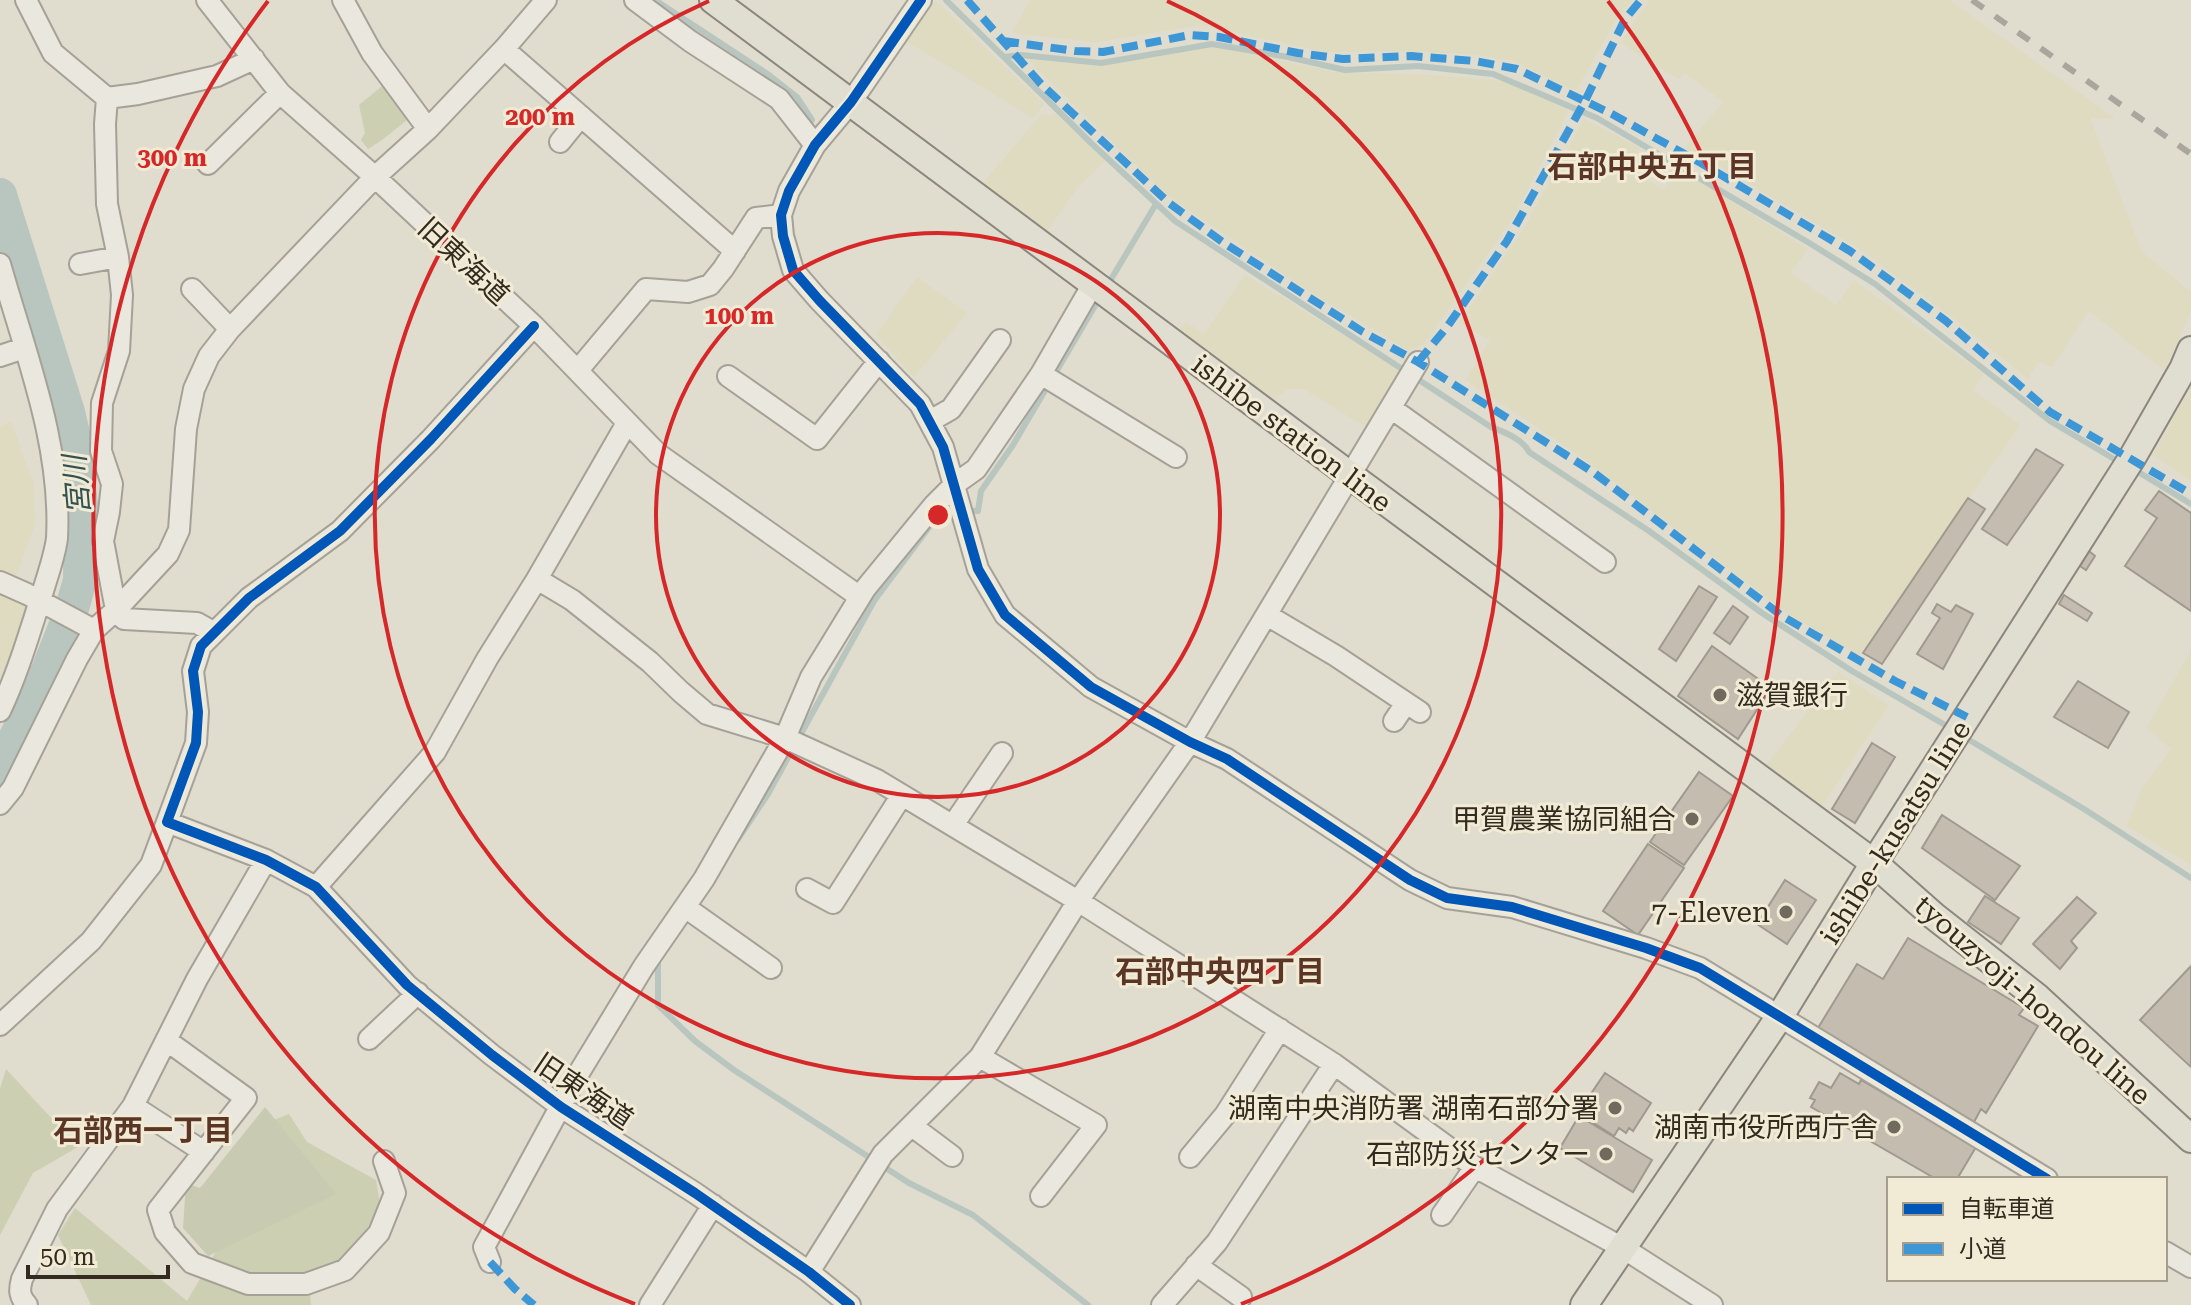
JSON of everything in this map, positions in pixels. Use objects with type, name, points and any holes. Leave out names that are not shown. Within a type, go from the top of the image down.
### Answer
[{"type":"main road","name":"ishibe station line","points":[[713,0],[1874,863]]},
{"type":"main road","name":"ishibe-kusatsu line","points":[[1584,1305],[1780,1016],[2132,458],[2191,350]]},
{"type":"main road","name":"tyouzyoji-hondou line","points":[[1874,863],[1934,916],[2037,997],[2191,1139]]},
{"type":"street","points":[[26,0],[53,53],[107,98],[217,76],[254,59]]},
{"type":"street","name":"旧東海道","points":[[207,0],[280,93],[534,326],[658,454],[860,597]]},
{"type":"street","points":[[343,0],[372,53],[428,129]]},
{"type":"street","points":[[0,804],[13,788],[77,659],[86,626],[116,610],[168,554],[179,530],[186,429],[194,389],[209,356],[230,329],[375,177],[428,129],[546,0]]},
{"type":"street","points":[[635,0],[690,41],[779,99],[815,145]]},
{"type":"street","points":[[919,1],[851,102],[815,145],[789,191],[781,215],[783,236],[793,270],[920,404],[930,421],[943,447],[978,569],[1005,615],[1091,687],[1227,759],[1410,880],[1447,898],[1512,907],[1700,968],[2044,1177]]},
{"type":"street","points":[[504,49],[735,251]]},
{"type":"street","points":[[208,164],[280,93]]},
{"type":"street","points":[[107,98],[107,204],[122,295],[119,351],[102,403],[101,451],[112,484],[103,541],[108,579],[116,610],[124,619],[197,623],[213,632]]},
{"type":"street","points":[[560,142],[581,116]]},
{"type":"street","points":[[578,370],[646,289],[688,292],[710,285],[756,218],[781,215]]},
{"type":"street","points":[[80,264],[118,257]]},
{"type":"street","points":[[0,264],[13,352]]},
{"type":"street","points":[[490,1262],[484,1247],[577,1076],[644,966],[704,879],[785,738],[811,677],[860,597],[934,505],[976,469],[1041,374],[1093,284]]},
{"type":"street","points":[[192,289],[230,329]]},
{"type":"street","points":[[0,308],[13,352],[52,451],[57,503],[57,540],[42,602],[0,711]]},
{"type":"street","points":[[0,1025],[91,941],[151,865],[196,743],[198,712],[193,671],[201,646],[249,598],[340,531],[431,439],[534,326]]},
{"type":"street","points":[[930,421],[951,409],[1000,340]]},
{"type":"street","points":[[728,376],[817,439],[879,361]]},
{"type":"street","points":[[809,1272],[883,1154],[980,1057],[1078,901],[1190,742],[1418,362]]},
{"type":"street","points":[[1041,374],[1176,457]]},
{"type":"street","points":[[1391,408],[1605,562]]},
{"type":"street","points":[[316,887],[435,752],[627,423]]},
{"type":"street","points":[[537,579],[572,600],[650,662],[707,714],[785,738],[877,780],[1078,901],[1280,1029],[1334,1064],[1475,1167],[1623,1248],[1712,1305]]},
{"type":"street","points":[[0,582],[86,626]]},
{"type":"street","points":[[1267,615],[1413,707],[1394,721]]},
{"type":"street","points":[[953,825],[1002,753]]},
{"type":"street","points":[[807,889],[833,903],[902,795]]},
{"type":"street","name":"旧東海道","points":[[167,822],[266,860],[316,887],[407,985],[492,1055],[561,1107],[713,1205],[809,1272],[850,1305]]},
{"type":"street","points":[[27,1305],[21,1298],[22,1279],[57,1209],[133,1106],[197,979],[266,860]]},
{"type":"street","points":[[685,907],[771,968]]},
{"type":"street","points":[[369,1039],[418,993]]},
{"type":"street","points":[[1190,1157],[1225,1115],[1280,1029]]},
{"type":"street","points":[[166,1040],[246,1098],[158,1210],[165,1232],[192,1263],[248,1284],[306,1284],[345,1270],[379,1233],[395,1193],[384,1161]]},
{"type":"street","points":[[980,1057],[1096,1125],[1041,1196]]},
{"type":"street","points":[[1162,1305],[1217,1242],[1334,1064]]},
{"type":"street","points":[[133,1106],[204,1152]]},
{"type":"street","points":[[912,1126],[952,1156]]},
{"type":"street","points":[[1442,1215],[1475,1167]]},
{"type":"street","points":[[650,1305],[713,1205]]},
{"type":"street","points":[[2167,1253],[2191,1267]]},
{"type":"street","points":[[1196,1265],[1241,1297]]},
{"type":"shaded area","points":[[1030,0],[1632,0],[1616,20],[1577,89],[1513,61],[1469,54],[1325,52],[1201,25],[1098,42],[1012,33]]},
{"type":"shaded area","points":[[1650,0],[1949,0],[2116,119],[2090,118],[2142,252],[2191,292],[2191,310],[2165,371],[2089,311],[2052,367],[2038,362],[2028,379],[1860,249],[1686,147],[1723,102],[1685,73],[1678,79],[1621,43]]},
{"type":"shaded area","points":[[936,1],[1044,104],[1033,118],[905,40]]},
{"type":"shaded area","points":[[1212,46],[1334,72],[1506,81],[1569,110],[1513,218],[1424,344],[1408,350],[1304,288],[1166,194],[1027,59],[1094,66]]},
{"type":"shaded area","points":[[1056,114],[1105,161],[1079,186],[1047,231],[983,183],[1041,115]]},
{"type":"shaded area","points":[[1584,119],[1640,148],[1631,171],[1664,190],[1679,169],[1808,249],[1791,273],[1836,305],[1854,280],[1983,374],[1973,390],[2020,425],[1859,655],[1787,613],[1584,459],[1466,380],[1490,340],[1459,323],[1524,228]]},
{"type":"shaded area","points":[[1245,275],[1404,372],[1368,428],[1304,389],[1288,389],[1273,399],[1179,331],[1186,322],[1204,334]]},
{"type":"shaded area","points":[[917,277],[967,313],[914,377],[876,335]]},
{"type":"shaded area","points":[[2191,386],[2191,481],[2153,455]]},
{"type":"shaded area","points":[[11,422],[34,485],[35,524],[15,579],[0,572],[0,427]]},
{"type":"shaded area","points":[[0,589],[29,601],[0,680]]},
{"type":"shaded area","points":[[2191,651],[2191,865],[2127,826],[2142,788],[2171,749],[2147,728]]},
{"type":"shaded area","points":[[1838,672],[1889,705],[1821,807],[1765,767]]},
{"type":"green space","points":[[387,82],[411,117],[368,149],[361,140],[365,133],[359,105]]},
{"type":"green space","points":[[6,1069],[78,1147],[33,1173],[0,1235],[0,1089]]},
{"type":"green space","points":[[265,1107],[336,1194],[208,1256],[183,1228],[186,1183],[200,1188]]},
{"type":"green space","points":[[289,1114],[307,1142],[376,1180],[385,1235],[310,1293],[311,1305],[91,1305],[58,1235],[75,1208],[187,1301],[217,1250],[271,1121]]},
{"type":"building","points":[[2036,449],[2063,465],[2007,545],[1982,529]]},
{"type":"building","points":[[2159,491],[2191,513],[2191,611],[2125,566],[2157,518],[2145,510]]},
{"type":"building","points":[[1968,498],[1985,509],[1882,664],[1863,653]]},
{"type":"building","points":[[2089,551],[2095,556],[2086,570],[2080,566]]},
{"type":"building","points":[[1699,586],[1717,597],[1676,661],[1659,649]]},
{"type":"building","points":[[2064,595],[2092,613],[2087,621],[2059,604]]},
{"type":"building","points":[[1937,604],[1951,612],[1956,605],[1973,614],[1943,669],[1917,654],[1940,618],[1932,613]]},
{"type":"building","points":[[1733,606],[1748,617],[1730,644],[1714,633]]},
{"type":"building","points":[[1712,646],[1771,688],[1738,739],[1678,696]]},
{"type":"building","points":[[2078,681],[2129,712],[2108,748],[2054,717]]},
{"type":"building","points":[[1872,743],[1895,757],[1855,823],[1832,809]]},
{"type":"building","name":"甲賀農業協同組合","points":[[1699,772],[1733,796],[1684,865],[1650,842]]},
{"type":"building","points":[[1942,815],[2020,866],[1995,900],[1922,848]]},
{"type":"building","points":[[1648,844],[1684,868],[1638,935],[1603,911]]},
{"type":"building","name":"7-Eleven","points":[[1785,880],[1816,900],[1787,944],[1757,924]]},
{"type":"building","points":[[1985,896],[2019,918],[2001,944],[1968,922]]},
{"type":"building","points":[[2077,897],[2096,913],[2071,941],[2077,948],[2060,969],[2033,944]]},
{"type":"building","points":[[1908,938],[2024,1008],[2019,1015],[2038,1026],[1986,1113],[1981,1109],[1974,1122],[1818,1028],[1857,964],[1883,979]]},
{"type":"building","points":[[2191,966],[2191,1067],[2140,1020]]},
{"type":"building","name":"湖南中央消防署 湖南石部分署","points":[[1605,1073],[1651,1103],[1633,1131],[1629,1128],[1626,1133],[1619,1128],[1614,1136],[1578,1113]]},
{"type":"building","name":"湖南市役所西庁舎","points":[[1840,1073],[1859,1084],[1861,1080],[1976,1147],[1958,1177],[1933,1177],[1811,1107],[1815,1100],[1810,1098],[1819,1082],[1831,1088]]},
{"type":"building","name":"石部防災センター","points":[[1579,1116],[1652,1160],[1633,1192],[1560,1148]]},
{"type":"waterway","points":[[655,0],[769,75],[797,97],[812,120]]},
{"type":"waterway","points":[[946,0],[1175,221],[1491,427],[1518,440],[1529,452],[1649,531],[1762,613],[1852,671],[1952,729]]},
{"type":"waterway","points":[[1004,57],[1021,55],[1101,63],[1212,44],[1345,70],[1418,66],[1493,74],[1597,118],[1811,244],[1875,284],[2050,421],[2121,463]]},
{"type":"waterway","name":"宮川","points":[[0,195],[68,412],[81,506],[80,580],[71,612],[44,680],[0,769]]},
{"type":"waterway","points":[[1107,286],[1156,204]]},
{"type":"waterway","points":[[967,511],[978,511],[981,491],[1013,445],[1099,299]]},
{"type":"waterway","points":[[2135,470],[2191,504]]},
{"type":"waterway","points":[[738,839],[768,794],[874,601],[939,514],[956,512]]},
{"type":"waterway","points":[[1961,735],[2191,878]]},
{"type":"waterway","points":[[658,958],[658,1005],[695,1041],[734,1070],[909,1183],[973,1215],[1088,1305]]},
{"type":"railway","points":[[1972,0],[2191,154]]},
{"type":"marked path","points":[[967,0],[1041,84],[1169,203],[1224,243],[1593,472],[1782,616],[1895,681],[1967,717]]},
{"type":"marked path","points":[[1418,362],[1447,327],[1507,241],[1585,101],[1625,19],[1641,0]]},
{"type":"marked path","points":[[1003,41],[1103,52],[1190,35],[1219,37],[1343,59],[1411,56],[1475,61],[1517,69],[1612,114],[1850,251],[1946,321],[2050,412],[2191,494]]},
{"type":"marked path","points":[[490,1262],[534,1305]]},
{"type":"cycle path","points":[[921,0],[851,102],[815,145],[789,191],[781,215],[783,236],[793,270],[920,404],[943,447],[978,569],[1005,615],[1091,687],[1227,759],[1410,880],[1447,898],[1512,907],[1700,968],[2044,1177]]},
{"type":"cycle path","points":[[534,326],[431,439],[340,531],[249,598],[201,646],[193,671],[198,712],[196,743],[167,822],[266,860],[316,887],[407,985],[492,1055],[561,1107],[695,1193],[809,1272],[850,1305]]},
{"type":"place","name":"滋賀銀行","points":[[1720,695]]},
{"type":"place","name":"甲賀農業協同組合","points":[[1692,819]]},
{"type":"place","name":"7-Eleven","points":[[1786,912]]},
{"type":"place","name":"湖南中央消防署 湖南石部分署","points":[[1615,1108]]},
{"type":"place","name":"湖南市役所西庁舎","points":[[1894,1127]]},
{"type":"place","name":"石部防災センター","points":[[1606,1154]]},
{"type":"district","name":"石部中央五丁目","points":[[1652,167]]},
{"type":"district","name":"石部中央四丁目","points":[[1220,972]]},
{"type":"district","name":"石部西一丁目","points":[[143,1131]]}]
